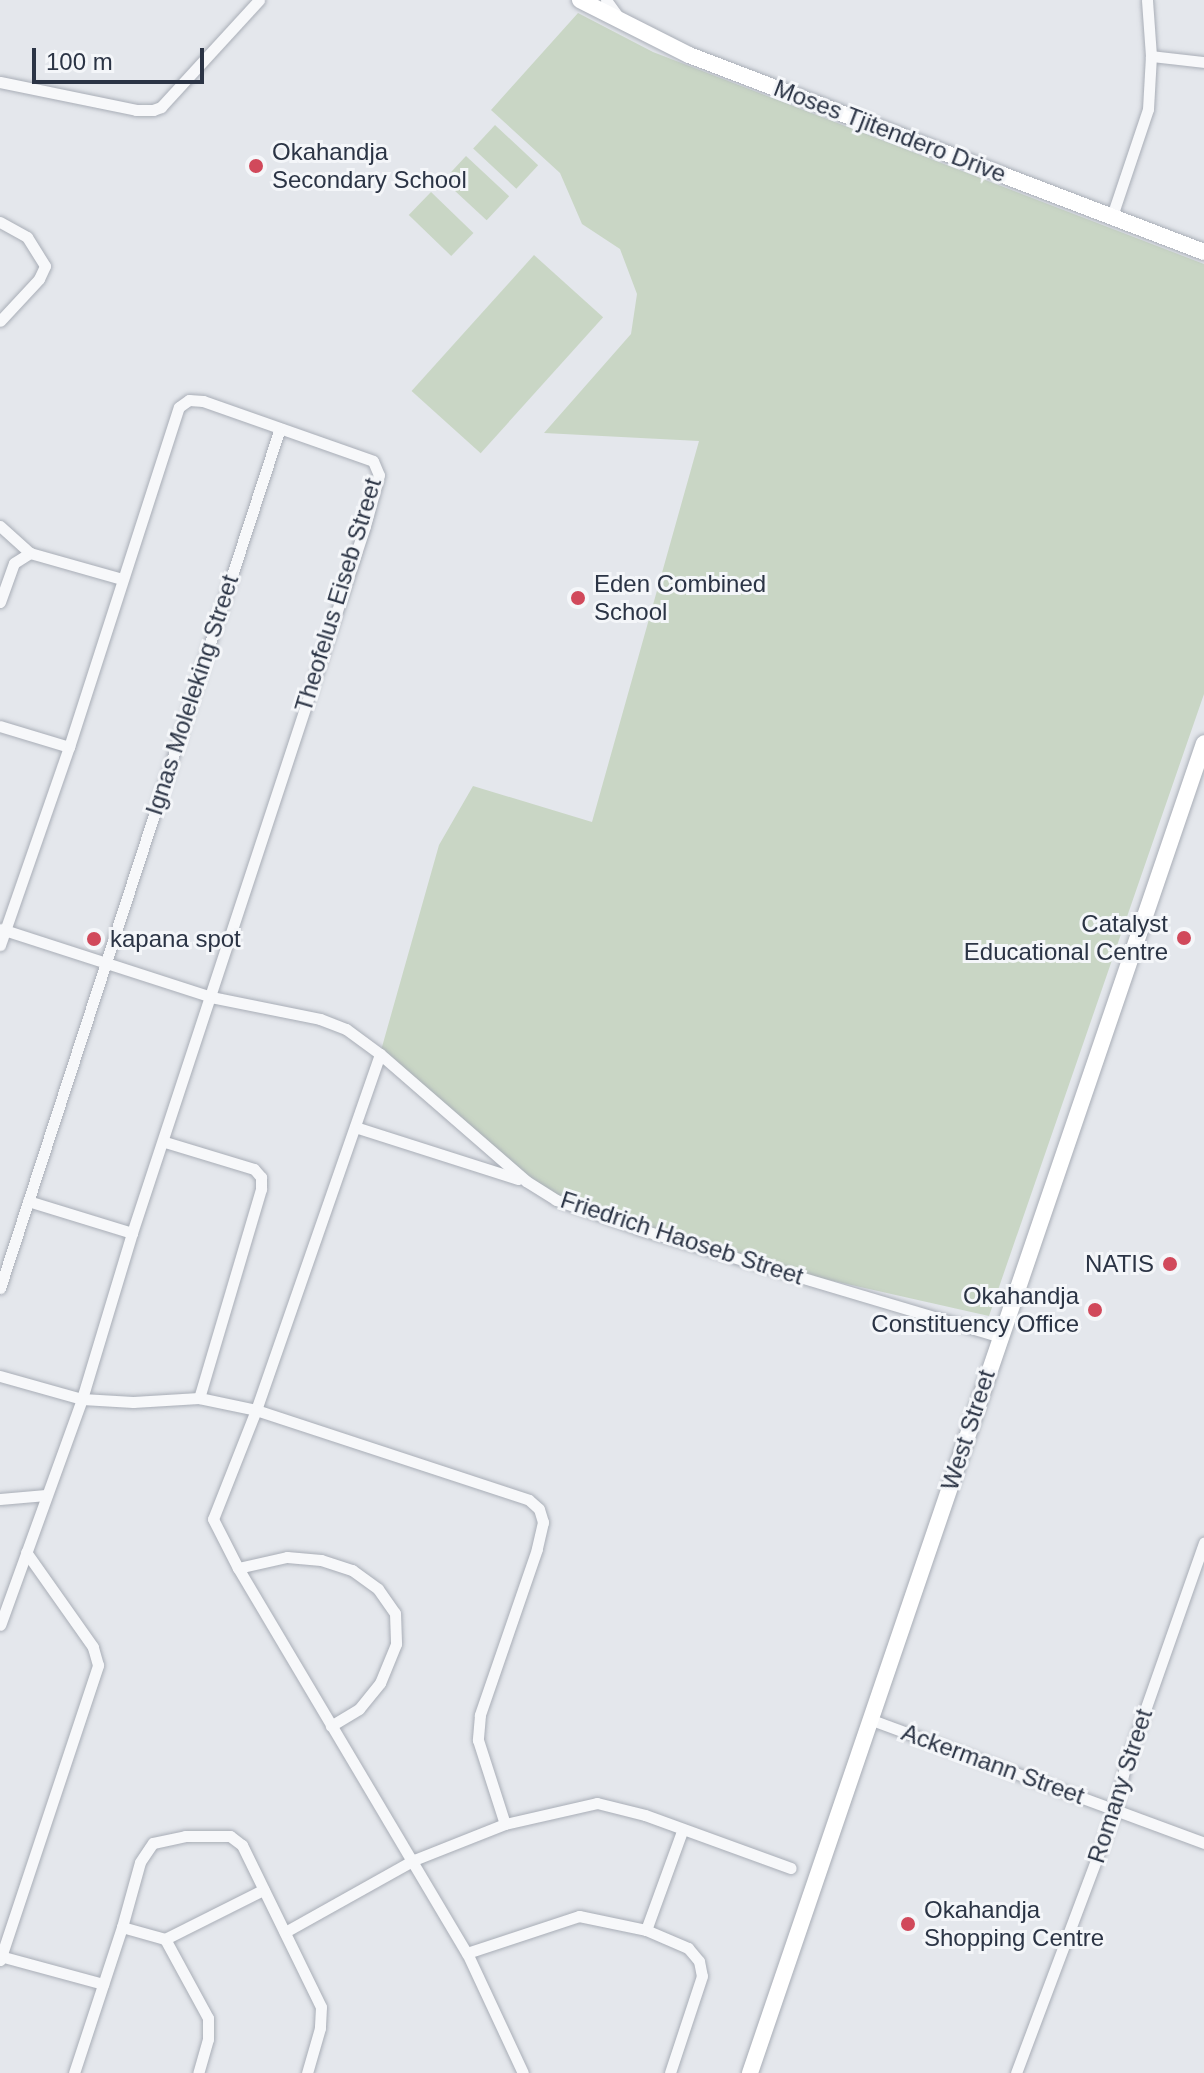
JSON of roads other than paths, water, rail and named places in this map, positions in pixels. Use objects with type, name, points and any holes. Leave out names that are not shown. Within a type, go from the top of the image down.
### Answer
[{"type":"street","points":[[0,82],[136,110],[153,110],[161,107],[259,0]]},
{"type":"street","name":"Moses Tjitendero Drive","points":[[580,0],[689,55],[1204,252]]},
{"type":"street","points":[[606,0],[623,23]]},
{"type":"street","points":[[1112,216],[1148,109],[1151,56],[1147,0]]},
{"type":"street","points":[[1151,56],[1204,62]]},
{"type":"street","points":[[0,222],[27,237],[45,266],[39,279],[0,321]]},
{"type":"street","name":"Theofelus Eiseb Street","points":[[0,945],[2,930],[69,747],[179,407],[189,400],[203,401],[366,456],[377,467],[379,475],[211,997]]},
{"type":"street","name":"Ignas Moleleking Street","points":[[0,1288],[280,428]]},
{"type":"street","points":[[0,526],[30,553],[122,579]]},
{"type":"street","points":[[0,602],[14,563],[30,553]]},
{"type":"street","points":[[0,726],[69,747]]},
{"type":"street","name":"West Street","points":[[750,2073],[872,1720],[998,1336],[1204,743]]},
{"type":"street","name":"Friedrich Haoseb Street","points":[[2,930],[211,997],[320,1019],[346,1029],[380,1054],[526,1181],[556,1200],[639,1229],[998,1336]]},
{"type":"street","points":[[0,1625],[82,1399],[132,1233],[165,1142],[211,997]]},
{"type":"street","points":[[380,1054],[256,1410],[213,1519],[238,1568],[467,1953],[523,2073]]},
{"type":"street","points":[[355,1127],[526,1181]]},
{"type":"street","points":[[165,1142],[254,1169],[261,1177],[261,1189],[199,1398]]},
{"type":"street","points":[[28,1201],[132,1233]]},
{"type":"street","points":[[0,1376],[82,1399],[133,1402],[199,1398],[256,1410],[529,1500],[539,1509],[543,1522],[537,1549],[480,1715],[478,1740],[505,1824]]},
{"type":"street","points":[[0,1499],[46,1495]]},
{"type":"street","name":"Romany Street","points":[[1016,2073],[1115,1809],[1125,1767],[1204,1543]]},
{"type":"street","points":[[26,1552],[93,1647],[98,1665],[0,1957],[103,1984]]},
{"type":"street","points":[[238,1568],[287,1557],[321,1560],[352,1570],[378,1589],[395,1613],[396,1644],[380,1683],[359,1709],[331,1726]]},
{"type":"street","name":"Ackermann Street","points":[[872,1720],[1204,1843]]},
{"type":"street","points":[[285,1932],[414,1860],[505,1824],[597,1803],[645,1815],[682,1831],[791,1868]]},
{"type":"street","points":[[646,1930],[682,1831]]},
{"type":"street","points":[[74,2073],[140,1862],[153,1843],[185,1836],[230,1836],[242,1845],[321,2007],[320,2028],[307,2073]]},
{"type":"street","points":[[122,1927],[165,1939],[263,1890]]},
{"type":"street","points":[[467,1953],[579,1916],[646,1930],[688,1948],[699,1961],[702,1976],[670,2073]]},
{"type":"street","points":[[165,1939],[208,2018],[208,2039],[198,2073]]},
{"type":"place","name":"Okahandja Secondary School","points":[[256,166]]},
{"type":"place","name":"Eden Combined School","points":[[578,598]]},
{"type":"place","name":"Catalyst Educational Centre","points":[[1184,938]]},
{"type":"place","name":"kapana spot","points":[[94,939]]},
{"type":"place","name":"NATIS","points":[[1170,1264]]},
{"type":"place","name":"Okahandja Constituency Office","points":[[1095,1310]]},
{"type":"place","name":"Okahandja Shopping Centre","points":[[908,1924]]}]
